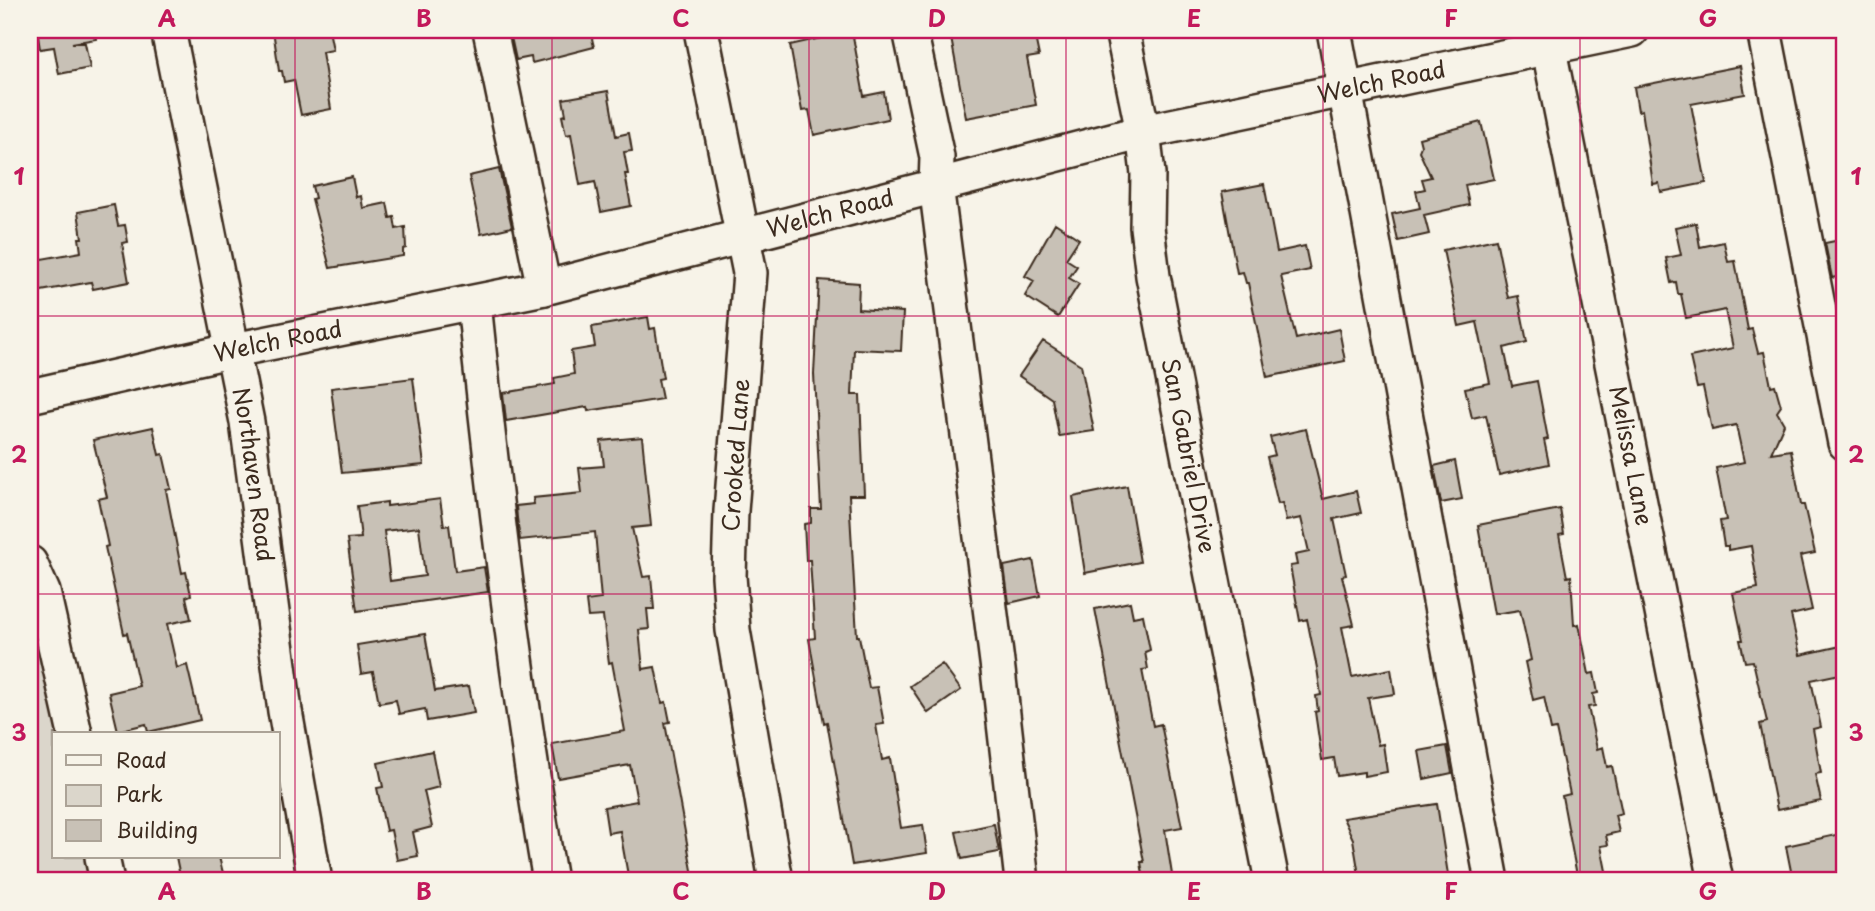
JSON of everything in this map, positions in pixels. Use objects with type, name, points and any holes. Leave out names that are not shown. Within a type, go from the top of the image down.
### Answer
[{"type":"street","name":"Northaven Road","points":[[168,30],[247,422],[285,711],[315,881]]},
{"type":"street","points":[[490,30],[544,288]]},
{"type":"street","name":"Crooked Lane","points":[[701,30],[750,273],[731,511],[729,576],[733,630],[776,881]]},
{"type":"street","points":[[910,30],[937,157],[936,185],[1022,881]]},
{"type":"street","name":"San Gabriel Drive","points":[[1122,30],[1143,131],[1148,174],[1147,227],[1153,275],[1272,881]]},
{"type":"street","points":[[1334,30],[1492,881]]},
{"type":"street","name":"Welch Road","points":[[30,397],[234,350],[544,288],[1143,131],[1346,89],[1546,38],[1632,30]]},
{"type":"street","points":[[1764,30],[1845,443]]},
{"type":"street","name":"Melissa Lane","points":[[1546,38],[1716,881]]},
{"type":"street","points":[[474,303],[491,470],[523,720],[550,881]]},
{"type":"street","points":[[30,563],[43,592],[75,732]]},
{"type":"street","points":[[102,858],[107,881]]},
{"type":"green space","points":[[30,585],[66,732],[52,732],[52,858],[94,858],[100,881],[30,881]]},
{"type":"building","points":[[37,30],[95,30],[96,39],[72,43],[85,43],[90,68],[59,74],[54,47],[40,49]]},
{"type":"building","points":[[273,30],[329,30],[333,50],[322,52],[331,109],[301,115],[294,80],[284,82],[282,71],[279,71]]},
{"type":"building","points":[[525,30],[590,30],[594,47],[532,63],[531,57],[516,60],[511,37],[526,33]]},
{"type":"building","points":[[994,30],[1034,32],[1039,56],[1027,58],[1036,105],[966,118],[951,38]]},
{"type":"building","points":[[852,31],[864,96],[884,92],[888,119],[814,135],[809,110],[802,111],[790,45]]},
{"type":"building","points":[[1740,66],[1745,94],[1691,104],[1706,183],[1661,192],[1659,183],[1653,184],[1642,110],[1638,111],[1634,87]]},
{"type":"building","points":[[608,91],[616,136],[629,133],[632,151],[624,152],[631,206],[601,212],[595,182],[580,185],[571,134],[566,135],[562,116],[566,115],[563,99]]},
{"type":"building","points":[[1481,122],[1494,179],[1465,185],[1469,205],[1424,215],[1429,234],[1398,241],[1392,214],[1420,208],[1416,191],[1425,189],[1422,179],[1431,177],[1419,151],[1419,138]]},
{"type":"building","points":[[499,169],[512,227],[481,234],[469,176]]},
{"type":"building","points":[[352,177],[356,197],[361,196],[363,208],[387,203],[396,229],[405,227],[406,248],[403,249],[403,256],[330,268],[312,199],[315,198],[312,186]]},
{"type":"building","points":[[1264,184],[1277,252],[1305,246],[1310,270],[1281,276],[1296,339],[1339,329],[1345,361],[1267,377],[1248,283],[1243,272],[1237,273],[1222,192]]},
{"type":"building","points":[[114,205],[118,226],[125,225],[128,242],[122,243],[129,282],[93,289],[91,282],[30,293],[30,261],[81,252],[78,212]]},
{"type":"building","points":[[1055,223],[1079,239],[1066,259],[1077,266],[1069,278],[1079,284],[1058,317],[1025,296],[1034,281],[1025,276]]},
{"type":"building","points":[[1696,223],[1700,247],[1724,242],[1728,262],[1735,261],[1748,330],[1752,329],[1758,353],[1764,352],[1771,386],[1775,385],[1781,406],[1777,412],[1784,424],[1771,453],[1791,450],[1801,505],[1804,505],[1815,553],[1800,556],[1812,610],[1791,615],[1800,655],[1841,646],[1845,664],[1845,673],[1811,680],[1821,727],[1813,729],[1821,773],[1815,774],[1821,801],[1777,810],[1760,724],[1767,722],[1753,661],[1745,662],[1733,593],[1758,588],[1751,546],[1728,550],[1728,546],[1724,546],[1720,521],[1726,520],[1716,468],[1744,462],[1736,425],[1712,430],[1703,387],[1697,388],[1690,357],[1733,348],[1725,310],[1686,318],[1676,282],[1671,283],[1666,258],[1681,255],[1675,227]]},
{"type":"building","points":[[1496,239],[1508,298],[1518,296],[1527,342],[1504,348],[1512,386],[1537,381],[1548,439],[1544,440],[1549,464],[1499,475],[1486,415],[1472,418],[1465,388],[1490,383],[1477,322],[1459,326],[1443,250]]},
{"type":"building","points":[[1845,239],[1845,275],[1832,278],[1825,243]]},
{"type":"building","points":[[819,280],[859,283],[858,309],[903,312],[901,351],[854,349],[852,395],[860,395],[864,495],[849,495],[857,636],[869,688],[877,687],[884,724],[876,725],[882,760],[890,758],[901,828],[923,825],[927,853],[852,865],[827,722],[824,723],[809,639],[815,638],[810,560],[806,560],[804,524],[811,523],[811,509],[821,509],[814,374]]},
{"type":"building","points":[[648,317],[650,329],[655,328],[663,378],[658,379],[662,399],[588,411],[587,407],[506,421],[503,393],[555,384],[554,378],[574,374],[571,351],[595,347],[592,327]]},
{"type":"building","points":[[1043,341],[1081,365],[1094,431],[1059,436],[1052,399],[1019,376]]},
{"type":"building","points":[[413,378],[424,465],[342,473],[331,388]]},
{"type":"building","points":[[153,427],[171,489],[166,490],[182,573],[186,572],[191,595],[186,597],[191,619],[167,624],[177,668],[187,665],[200,720],[148,732],[146,724],[118,731],[109,693],[139,686],[127,633],[124,634],[105,547],[108,546],[98,499],[107,497],[93,440]]},
{"type":"building","points":[[1306,429],[1323,499],[1356,491],[1361,513],[1334,519],[1346,575],[1342,576],[1354,625],[1342,627],[1352,677],[1391,669],[1395,694],[1368,698],[1378,745],[1383,744],[1387,772],[1364,776],[1364,772],[1337,776],[1334,758],[1322,760],[1315,712],[1318,711],[1316,696],[1321,695],[1317,668],[1307,619],[1300,621],[1290,566],[1297,565],[1295,555],[1309,552],[1301,518],[1286,521],[1282,503],[1278,504],[1267,457],[1275,455],[1270,437]]},
{"type":"building","points":[[642,437],[651,526],[632,528],[643,577],[651,576],[654,609],[647,609],[649,629],[639,630],[643,669],[655,667],[662,703],[666,702],[670,722],[665,723],[694,881],[629,881],[620,831],[608,833],[604,807],[637,801],[630,765],[558,778],[552,744],[625,731],[612,662],[609,663],[603,616],[588,617],[586,601],[601,599],[595,532],[520,540],[517,518],[516,506],[534,504],[533,498],[582,493],[579,468],[604,466],[601,441]]},
{"type":"building","points":[[1455,461],[1462,499],[1441,503],[1434,466]]},
{"type":"building","points":[[1127,486],[1140,562],[1085,573],[1073,497]]},
{"type":"building","points":[[440,499],[444,526],[449,525],[455,571],[484,567],[488,592],[357,611],[347,539],[361,538],[357,506],[387,502],[387,506]],"holes":[[[419,527],[425,576],[390,581],[384,531]]]},
{"type":"building","points":[[1560,509],[1564,534],[1559,535],[1567,577],[1571,576],[1574,625],[1579,624],[1589,674],[1594,673],[1598,693],[1593,694],[1595,706],[1588,707],[1597,749],[1603,747],[1607,767],[1612,766],[1622,813],[1615,815],[1619,832],[1606,835],[1608,845],[1601,846],[1608,881],[1578,881],[1562,796],[1570,794],[1556,729],[1551,730],[1544,697],[1533,700],[1525,662],[1531,660],[1520,610],[1494,614],[1478,525]]},
{"type":"building","points":[[1033,560],[1040,596],[1009,603],[1004,566]]},
{"type":"building","points":[[1130,602],[1133,617],[1143,615],[1150,650],[1145,652],[1148,669],[1142,670],[1153,726],[1161,724],[1182,827],[1165,830],[1173,881],[1144,881],[1141,862],[1144,862],[1095,609]]},
{"type":"building","points":[[425,634],[435,691],[469,686],[474,713],[427,721],[425,709],[399,714],[396,700],[379,703],[373,672],[361,674],[357,645]]},
{"type":"building","points":[[942,664],[961,690],[928,713],[910,686]]},
{"type":"building","points":[[1447,746],[1452,773],[1424,779],[1419,751]]},
{"type":"building","points":[[432,751],[439,787],[424,791],[432,827],[413,832],[418,856],[397,860],[391,830],[386,831],[377,788],[383,787],[378,763]]},
{"type":"building","points":[[1437,804],[1449,881],[1360,881],[1353,839],[1343,818]]},
{"type":"building","points":[[994,824],[999,852],[962,859],[956,832]]},
{"type":"building","points":[[1845,833],[1845,881],[1793,881],[1786,846]]},
{"type":"building","points":[[176,858],[219,858],[225,881],[181,881]]}]
